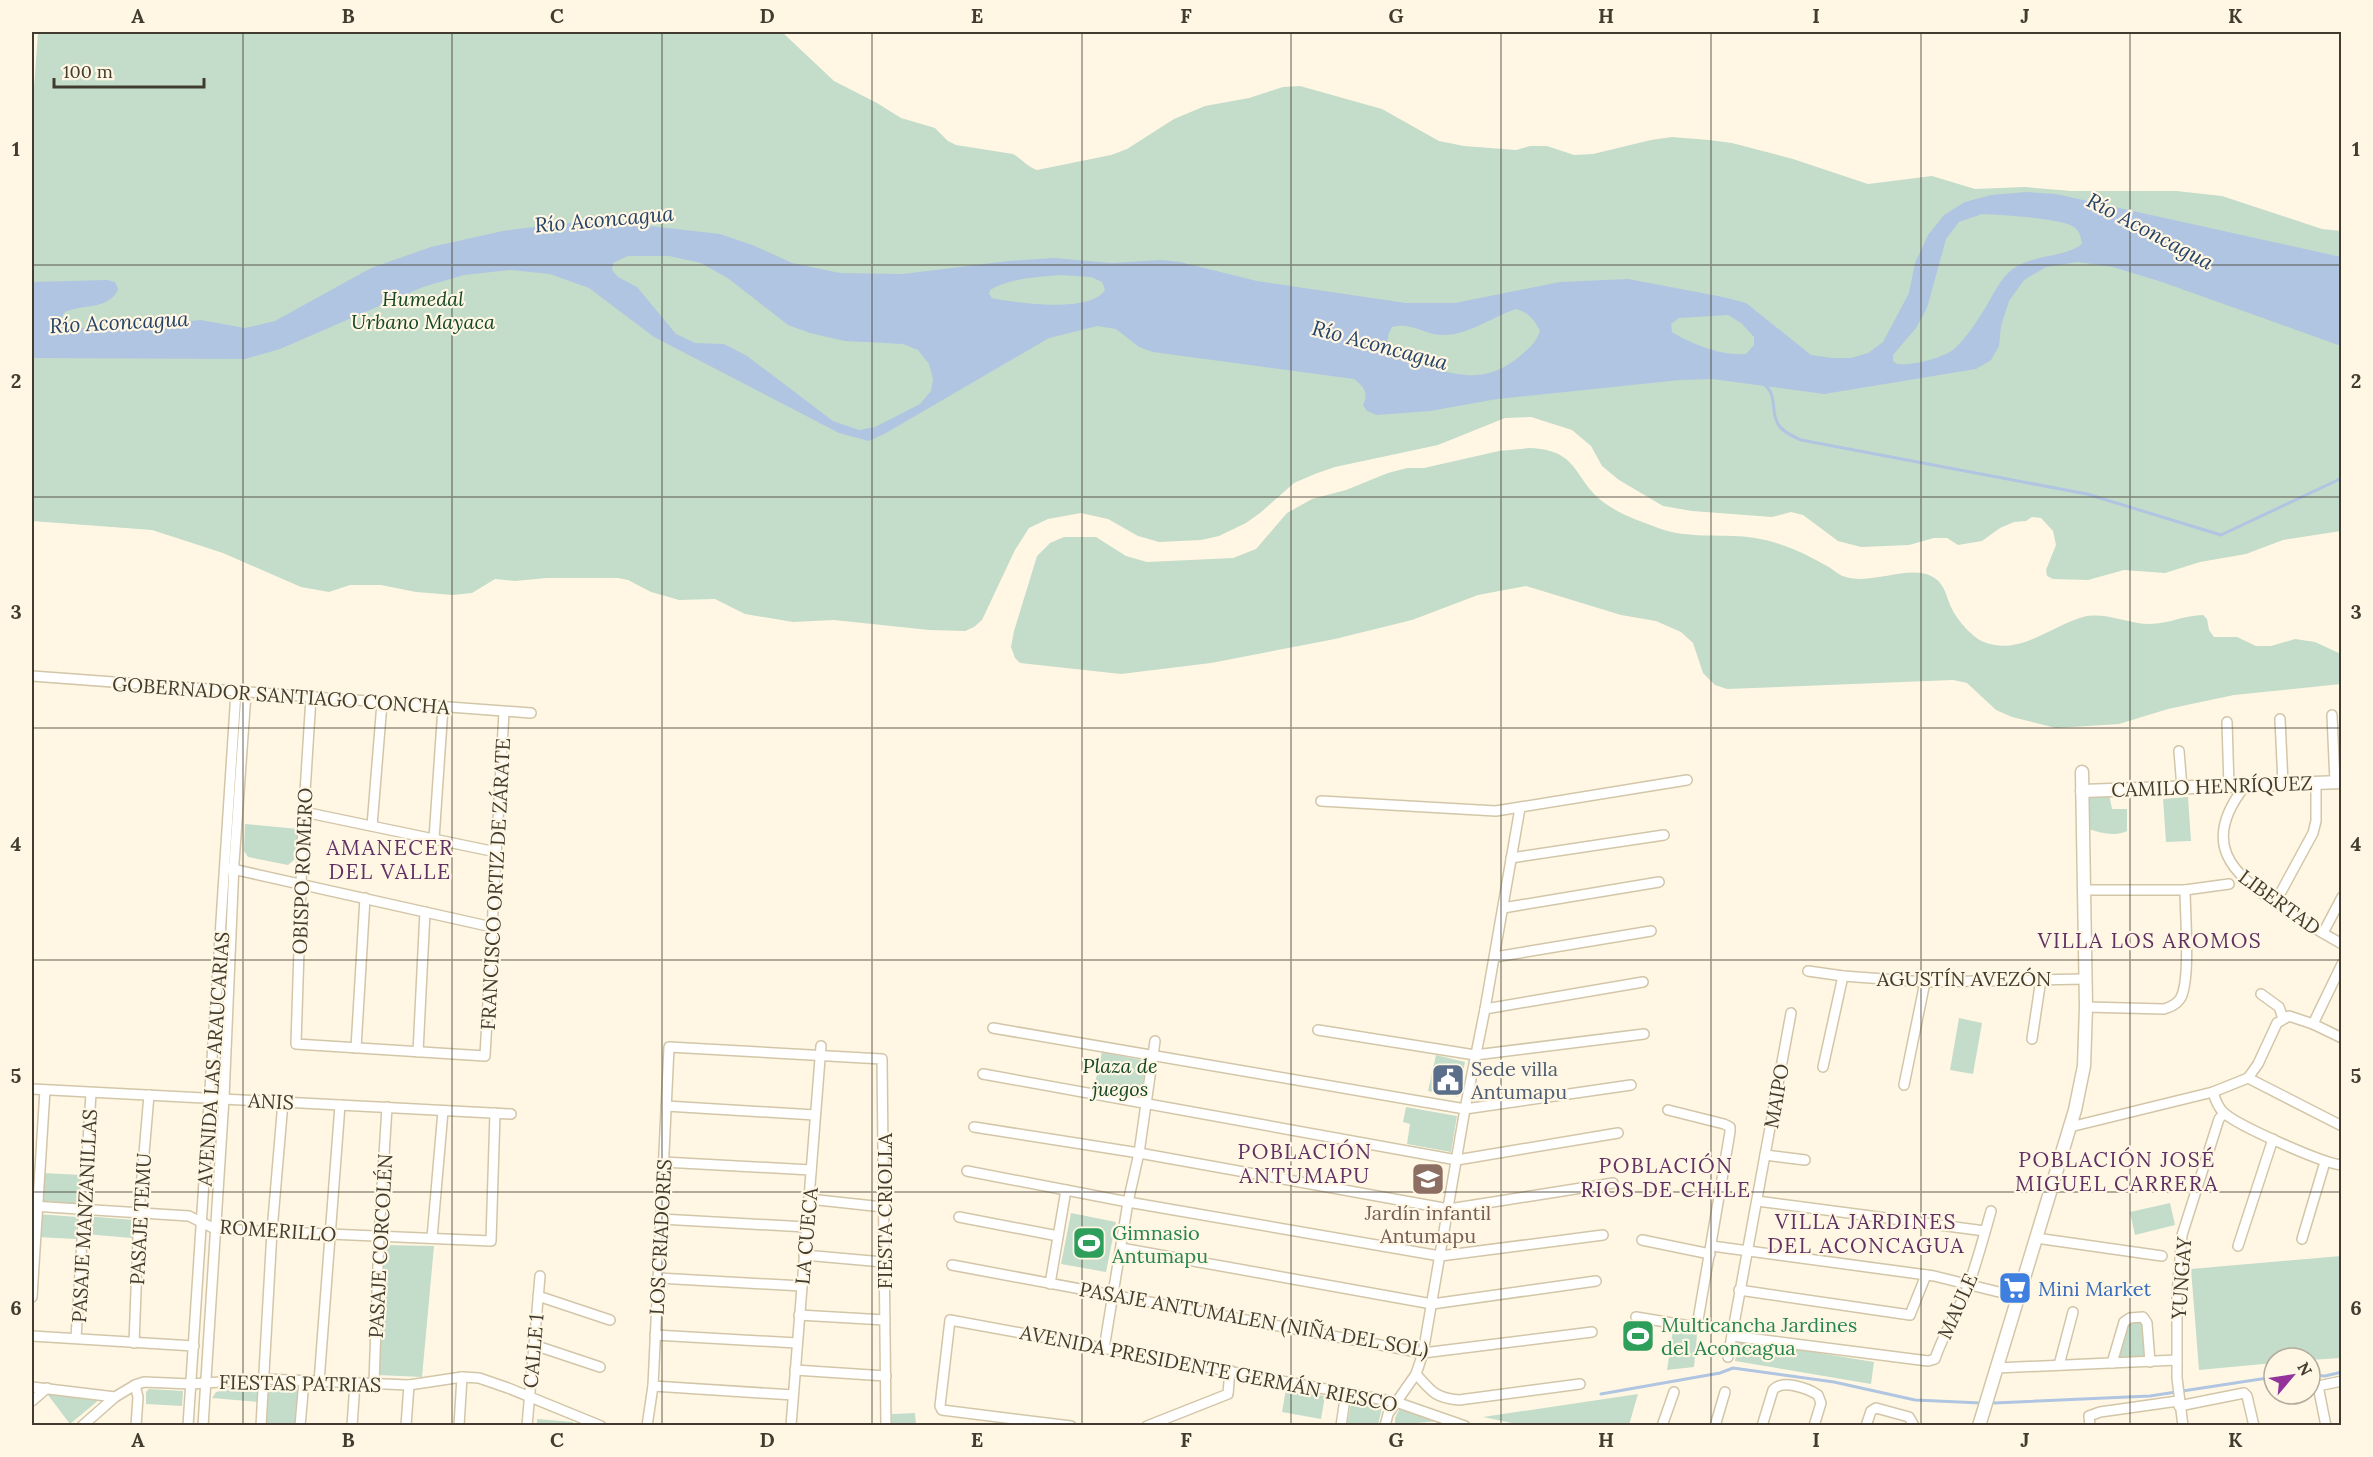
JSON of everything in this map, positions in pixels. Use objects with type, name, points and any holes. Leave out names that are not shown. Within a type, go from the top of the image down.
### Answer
[{"type":"street","name":"GOBERNADOR SANTIAGO CONCHA","points":[[32,676],[531,713]]},
{"type":"street","name":"AVENIDA LAS ARAUCARIAS","points":[[203,1425],[224,1098],[236,692]]},
{"type":"street","name":"AVENIDA LAS ARAUCARIAS","points":[[188,1425],[229,868],[246,693]]},
{"type":"street","name":"OBISPO ROMERO","points":[[310,697],[296,1044],[356,1048]]},
{"type":"street","points":[[372,826],[382,703]]},
{"type":"street","points":[[434,839],[443,707]]},
{"type":"street","name":"FRANCISCO ORTIZ DE ZÁRATE","points":[[418,1052],[485,1056],[504,712]]},
{"type":"street","points":[[2332,715],[2338,782]]},
{"type":"street","points":[[2280,719],[2283,784]]},
{"type":"street","points":[[2227,722],[2229,787]]},
{"type":"street","points":[[2179,751],[2182,788]]},
{"type":"street","points":[[1979,1425],[2070,1127],[2084,1066],[2086,1006],[2082,772]]},
{"type":"street","points":[[1321,801],[1496,811],[1687,780]]},
{"type":"street","name":"CAMILO HENRÍQUEZ","points":[[2082,791],[2338,782]]},
{"type":"street","points":[[2275,903],[2313,833],[2316,821],[2316,783]]},
{"type":"street","name":"LIBERTAD","points":[[2245,786],[2229,810],[2224,829],[2225,851],[2235,870],[2275,903],[2342,944]]},
{"type":"street","points":[[1385,1425],[1388,1414],[1416,1374],[1424,1353],[1465,1109],[1495,957],[1520,808]]},
{"type":"street","points":[[304,812],[496,852]]},
{"type":"street","points":[[1511,858],[1664,835]]},
{"type":"street","points":[[229,868],[492,927]]},
{"type":"street","points":[[1503,908],[1659,882]]},
{"type":"street","points":[[2083,890],[2185,890],[2229,884]]},
{"type":"street","points":[[2086,1006],[2164,1009],[2175,1005],[2184,992],[2186,978],[2185,890]]},
{"type":"street","points":[[2323,933],[2342,897]]},
{"type":"street","points":[[365,898],[356,1048],[418,1052],[425,912]]},
{"type":"street","points":[[1495,957],[1651,931]]},
{"type":"street","points":[[2313,1024],[2342,964]]},
{"type":"street","name":"AGUSTÍN AVEZÓN","points":[[1808,971],[1925,982],[2085,979]]},
{"type":"street","points":[[1823,1067],[1843,976]]},
{"type":"street","points":[[2032,1039],[2041,979]]},
{"type":"street","points":[[1485,1009],[1643,982]]},
{"type":"street","points":[[1904,1085],[1925,982]]},
{"type":"street","points":[[2260,994],[2278,1007],[2283,1018]]},
{"type":"street","name":"MAIPO","points":[[1728,1357],[1791,1013]]},
{"type":"street","points":[[2070,1127],[2212,1092],[2248,1078],[2258,1064],[2277,1023],[2283,1018],[2294,1016],[2342,1038]]},
{"type":"street","points":[[993,1028],[1465,1109],[1631,1085]]},
{"type":"street","points":[[1318,1030],[1475,1055],[1644,1034]]},
{"type":"street","points":[[1104,1349],[1128,1202],[1139,1153],[1155,1041]]},
{"type":"street","name":"LOS CRIADORES","points":[[648,1425],[653,1386],[669,1047],[820,1051]]},
{"type":"street","name":"LA CUECA","points":[[791,1425],[820,1051]]},
{"type":"street","name":"FIESTA CRIOLLA","points":[[820,1051],[882,1059],[886,1425]]},
{"type":"street","points":[[983,1074],[1457,1160],[1618,1133]]},
{"type":"street","points":[[2248,1078],[2342,1126]]},
{"type":"street","name":"ANIS","points":[[32,1089],[511,1114]]},
{"type":"street","points":[[32,1298],[34,1206],[45,1090]]},
{"type":"street","points":[[2212,1092],[2224,1113],[2325,1162],[2342,1165]]},
{"type":"street","name":"PASAJE MANZANILLAS","points":[[76,1338],[91,1093]]},
{"type":"street","name":"PASAJE TEMU","points":[[134,1343],[139,1212],[149,1095]]},
{"type":"street","points":[[261,1425],[272,1231],[283,1102]]},
{"type":"street","points":[[319,1382],[340,1105]]},
{"type":"street","points":[[666,1106],[815,1114]]},
{"type":"street","name":"PASAJE CORCOLÉN","points":[[374,1384],[379,1236],[387,1107]]},
{"type":"street","points":[[1636,1317],[1690,1326],[1695,1324],[1699,1317],[1711,1250],[1730,1127],[1668,1110]]},
{"type":"street","points":[[432,1238],[443,1111]]},
{"type":"street","name":"ROMERILLO","points":[[34,1206],[189,1216],[215,1229],[491,1241],[495,1113]]},
{"type":"street","name":"YUNGAY","points":[[2179,1403],[2177,1294],[2182,1235],[2218,1119],[2224,1113]]},
{"type":"street","points":[[974,1127],[1139,1153],[1449,1209],[1614,1183]]},
{"type":"street","points":[[2238,1246],[2273,1138]]},
{"type":"street","points":[[1765,1155],[1805,1160]]},
{"type":"street","points":[[663,1162],[811,1170]]},
{"type":"street","points":[[2302,1239],[2325,1162]]},
{"type":"street","points":[[967,1171],[1128,1202],[1440,1256],[1603,1235]]},
{"type":"street","points":[[1050,1284],[1066,1190]]},
{"type":"street","points":[[808,1198],[883,1207]]},
{"type":"street","points":[[1757,1201],[1985,1231]]},
{"type":"street","name":"MAULE","points":[[1732,1336],[1928,1361],[1935,1359],[1941,1341],[1954,1320],[1969,1284],[1991,1211]]},
{"type":"street","points":[[959,1217],[1058,1236]]},
{"type":"street","points":[[661,1220],[806,1227]]},
{"type":"street","points":[[2036,1238],[2162,1256]]},
{"type":"street","points":[[1642,1240],[1926,1275],[2019,1297]]},
{"type":"street","points":[[1121,1248],[1432,1304],[1596,1281]]},
{"type":"street","points":[[804,1255],[883,1262]]},
{"type":"street","name":"PASAJE ANTUMALEN (NIÑA DEL SOL)","points":[[952,1265],[1424,1353],[1592,1332]]},
{"type":"street","points":[[1740,1290],[1910,1315],[1926,1275]]},
{"type":"street","name":"CALLE 1","points":[[527,1425],[540,1276]]},
{"type":"street","points":[[658,1278],[802,1286]]},
{"type":"street","points":[[538,1296],[610,1320]]},
{"type":"street","points":[[2059,1365],[2073,1312]]},
{"type":"street","points":[[800,1315],[885,1320]]},
{"type":"street","points":[[2112,1363],[2124,1322],[2128,1318],[2143,1317],[2147,1323],[2150,1362]]},
{"type":"street","name":"AVENIDA PRESIDENTE GERMÁN RIESCO","points":[[1071,1425],[942,1410],[940,1406],[950,1320],[1396,1402],[1465,1425]]},
{"type":"street","points":[[655,1335],[797,1343]]},
{"type":"street","points":[[32,1336],[194,1347]]},
{"type":"street","points":[[534,1345],[600,1367]]},
{"type":"street","points":[[1997,1368],[2177,1359]]},
{"type":"street","points":[[795,1370],[885,1376]]},
{"type":"street","points":[[1147,1425],[1228,1394],[1230,1370]]},
{"type":"street","points":[[1416,1374],[1432,1393],[1444,1399],[1459,1400],[1580,1384]]},
{"type":"street","points":[[459,1425],[462,1377]]},
{"type":"street","name":"FIESTAS PATRIAS","points":[[82,1425],[115,1397],[135,1385],[148,1382],[191,1384],[265,1379],[409,1385],[462,1377],[479,1378],[601,1425]]},
{"type":"street","points":[[300,1425],[304,1381]]},
{"type":"street","points":[[2326,1425],[2318,1386],[2342,1381]]},
{"type":"street","points":[[352,1425],[355,1383]]},
{"type":"street","points":[[1762,1425],[1770,1396],[1776,1386],[1784,1384],[1815,1393],[1820,1399],[1821,1403],[1814,1425]]},
{"type":"street","points":[[135,1385],[138,1397],[136,1425]]},
{"type":"street","points":[[406,1425],[409,1385]]},
{"type":"street","points":[[653,1386],[793,1395]]},
{"type":"street","points":[[32,1387],[115,1397]]},
{"type":"street","points":[[32,1401],[47,1388]]},
{"type":"street","points":[[1341,1425],[1346,1392]]},
{"type":"street","points":[[1662,1425],[1674,1392]]},
{"type":"street","points":[[1715,1425],[1725,1392]]},
{"type":"street","points":[[2090,1421],[2100,1412],[2179,1403],[2241,1392],[2246,1394],[2254,1425]]},
{"type":"street","points":[[2179,1403],[2183,1425]]},
{"type":"street","points":[[1866,1425],[1871,1411],[1876,1408],[1909,1417],[1914,1424]]},
{"type":"green space","name":"Humedal Urbano Mayaca","points":[[38,32],[782,32],[834,81],[901,118],[935,128],[948,141],[956,145],[1013,154],[1037,170],[1111,155],[1127,149],[1174,119],[1205,106],[1249,98],[1283,87],[1300,86],[1382,109],[1439,141],[1464,146],[1516,150],[1530,146],[1547,146],[1574,155],[1593,154],[1672,137],[1732,143],[1793,159],[1868,184],[1932,176],[1975,189],[2024,187],[2071,191],[2176,191],[2222,196],[2322,229],[2341,231],[2341,531],[2283,540],[2246,554],[2200,562],[2165,573],[2124,570],[2088,580],[2053,579],[2047,576],[2046,570],[2056,545],[2053,531],[2041,518],[2032,517],[2026,521],[2014,522],[2000,528],[1982,541],[1958,545],[1947,538],[1934,538],[1909,545],[1861,547],[1838,541],[1803,515],[1791,512],[1772,517],[1692,511],[1663,506],[1619,480],[1602,466],[1591,446],[1572,430],[1531,417],[1505,418],[1438,445],[1335,467],[1315,474],[1294,483],[1246,523],[1219,536],[1201,540],[1159,542],[1138,536],[1108,519],[1081,513],[1048,519],[1029,528],[1015,550],[982,620],[965,631],[929,630],[834,620],[793,622],[745,614],[715,599],[679,600],[651,592],[628,580],[618,578],[547,578],[515,581],[495,579],[472,593],[453,595],[416,592],[381,585],[350,585],[329,592],[301,587],[223,553],[152,530],[32,521],[32,116]]},
{"type":"green space","points":[[1530,448],[1559,454],[1575,468],[1587,486],[1606,504],[1627,516],[1664,530],[1675,533],[1764,540],[1801,552],[1838,574],[1856,579],[1912,573],[1931,576],[1942,586],[1952,609],[1970,633],[1984,642],[1997,645],[2022,643],[2071,621],[2091,616],[2150,624],[2203,615],[2214,637],[2237,637],[2256,646],[2271,646],[2295,639],[2315,642],[2341,654],[2341,684],[2234,695],[2168,709],[2119,724],[2056,728],[2012,717],[1996,710],[1967,683],[1953,680],[1727,689],[1715,685],[1703,673],[1693,643],[1681,632],[1656,621],[1621,615],[1526,586],[1478,595],[1412,620],[1335,639],[1211,663],[1121,674],[1020,663],[1015,658],[1011,647],[1014,631],[1037,556],[1050,543],[1064,537],[1096,537],[1126,556],[1147,562],[1233,558],[1256,549],[1287,513],[1312,499],[1346,490],[1407,468],[1424,468],[1499,451]]},
{"type":"green space","points":[[2109,794],[2112,809],[2127,809],[2127,831],[2113,834],[2088,829],[2090,798]]},
{"type":"green space","points":[[2188,797],[2191,841],[2166,842],[2163,799]]},
{"type":"green space","points":[[245,824],[298,829],[296,858],[288,865],[248,857],[244,851]]},
{"type":"green space","points":[[1959,1018],[1982,1023],[1973,1074],[1950,1070]]},
{"type":"green space","name":"Plaza de juegos","points":[[1102,1052],[1146,1061],[1141,1101],[1093,1092]]},
{"type":"green space","points":[[1436,1055],[1465,1062],[1458,1097],[1428,1091]]},
{"type":"green space","points":[[1406,1107],[1457,1116],[1451,1152],[1407,1144],[1410,1124],[1403,1122]]},
{"type":"green space","points":[[43,1173],[82,1175],[81,1204],[41,1201]]},
{"type":"green space","points":[[2170,1203],[2175,1225],[2135,1235],[2130,1212]]},
{"type":"green space","name":"Gimnasio Antumapu","points":[[1071,1213],[1116,1222],[1106,1272],[1061,1264]]},
{"type":"green space","points":[[38,1214],[77,1217],[76,1239],[37,1237]]},
{"type":"green space","points":[[85,1216],[134,1220],[132,1238],[84,1234]]},
{"type":"green space","points":[[384,1245],[434,1246],[422,1377],[378,1375]]},
{"type":"green space","points":[[2341,1256],[2341,1358],[2322,1359],[2322,1346],[2262,1346],[2262,1364],[2199,1370],[2191,1269]]},
{"type":"green space","points":[[2143,1321],[2147,1357],[2117,1358],[2128,1322]]},
{"type":"green space","name":"Multicancha Jardines del Aconcagua","points":[[1633,1322],[1647,1324],[1643,1349],[1630,1347]]},
{"type":"green space","points":[[1673,1330],[1697,1335],[1694,1367],[1667,1370]]},
{"type":"green space","points":[[1739,1340],[1874,1362],[1871,1384],[1735,1361]]},
{"type":"green space","points":[[260,1385],[259,1402],[212,1398],[216,1392]]},
{"type":"green space","points":[[268,1386],[298,1387],[295,1425],[265,1426]]},
{"type":"green space","points":[[149,1389],[183,1391],[182,1406],[146,1404],[146,1392]]},
{"type":"green space","points":[[1286,1389],[1325,1396],[1321,1419],[1282,1412]]},
{"type":"green space","points":[[1638,1394],[1629,1425],[1522,1425],[1483,1417]]},
{"type":"green space","points":[[48,1395],[100,1399],[70,1424]]},
{"type":"green space","points":[[1352,1396],[1384,1399],[1378,1425],[1347,1426]]},
{"type":"green space","points":[[1400,1408],[1439,1421],[1395,1425],[1395,1418]]},
{"type":"green space","points":[[915,1413],[916,1425],[892,1425],[892,1414]]},
{"type":"green space","points":[[537,1419],[573,1422],[573,1425],[537,1425]]},
{"type":"water","name":"Río Aconcagua","points":[[2026,192],[2056,194],[2341,257],[2341,346],[2162,282],[2113,267],[2078,262],[2046,267],[2024,280],[2009,301],[2001,326],[1999,346],[1991,360],[1976,369],[1824,394],[1712,379],[1680,380],[1497,399],[1430,411],[1377,415],[1367,411],[1363,405],[1366,397],[1364,390],[1354,379],[1153,352],[1139,347],[1116,329],[1097,326],[1049,338],[869,441],[839,433],[654,337],[589,288],[550,274],[511,270],[464,275],[423,287],[280,349],[245,359],[32,358],[32,282],[107,280],[115,282],[118,289],[109,300],[65,312],[62,316],[63,321],[83,328],[110,331],[200,320],[245,328],[275,321],[371,268],[431,247],[503,231],[556,224],[606,221],[720,234],[755,246],[792,263],[840,273],[903,274],[1008,261],[1054,258],[1112,263],[1160,260],[1180,262],[1257,281],[1406,303],[1455,303],[1560,282],[1628,279],[1746,303],[1811,355],[1851,358],[1868,353],[1883,342],[1909,293],[1915,263],[1928,235],[1944,215],[1965,202],[1991,195]],"holes":[[[1982,214],[2057,221],[2074,227],[2080,235],[2082,244],[2066,252],[2031,260],[2010,271],[1968,334],[1954,349],[1919,363],[1897,364],[1893,361],[1893,355],[1916,328],[1927,308],[1946,239],[1959,222]],[[628,256],[669,256],[701,263],[729,279],[788,325],[845,341],[903,344],[918,350],[929,364],[933,379],[931,391],[920,404],[875,427],[859,430],[833,421],[747,356],[724,344],[695,343],[676,334],[637,287],[618,277],[612,270],[613,263]],[[1060,275],[1091,277],[1102,282],[1105,290],[1097,297],[1085,302],[1056,305],[1001,300],[992,298],[989,294],[990,290],[998,286],[1024,279]],[[1516,309],[1531,317],[1540,331],[1534,342],[1520,356],[1508,365],[1485,374],[1462,375],[1436,369],[1396,356],[1388,346],[1392,327],[1406,326],[1442,335],[1470,329]],[[1728,315],[1741,323],[1754,337],[1754,345],[1746,354],[1727,353],[1698,345],[1672,332],[1671,324],[1679,318]]]},
{"type":"waterway","points":[[1764,384],[1771,393],[1776,419],[1780,427],[1801,440],[2087,494],[2221,535],[2342,478]]},
{"type":"waterway","points":[[1601,1394],[1720,1373],[1733,1368],[1834,1382],[1915,1400],[1981,1403]]},
{"type":"waterway","points":[[2322,1376],[2342,1372]]},
{"type":"waterway","points":[[1994,1403],[2150,1396],[2262,1379]]},
{"type":"place","name":"Sede villa Antumapu","points":[[1448,1080]]},
{"type":"place","name":"Jardín infantil Antumapu","points":[[1428,1179]]},
{"type":"place","name":"Gimnasio Antumapu","points":[[1089,1243]]},
{"type":"place","name":"Mini Market","points":[[2015,1288]]},
{"type":"place","name":"Multicancha Jardines del Aconcagua","points":[[1638,1336]]},
{"type":"district","name":"AMANECER DEL VALLE","points":[[390,859]]},
{"type":"district","name":"VILLA LOS AROMOS","points":[[2150,940]]},
{"type":"district","name":"POBLACIÓN ANTUMAPU","points":[[1305,1163]]},
{"type":"district","name":"POBLACIÓN JOSÉ MIGUEL CARRERA","points":[[2117,1171]]},
{"type":"district","name":"POBLACIÓN RIOS DE CHILE","points":[[1666,1177]]},
{"type":"district","name":"VILLA JARDINES DEL ACONCAGUA","points":[[1866,1233]]}]
